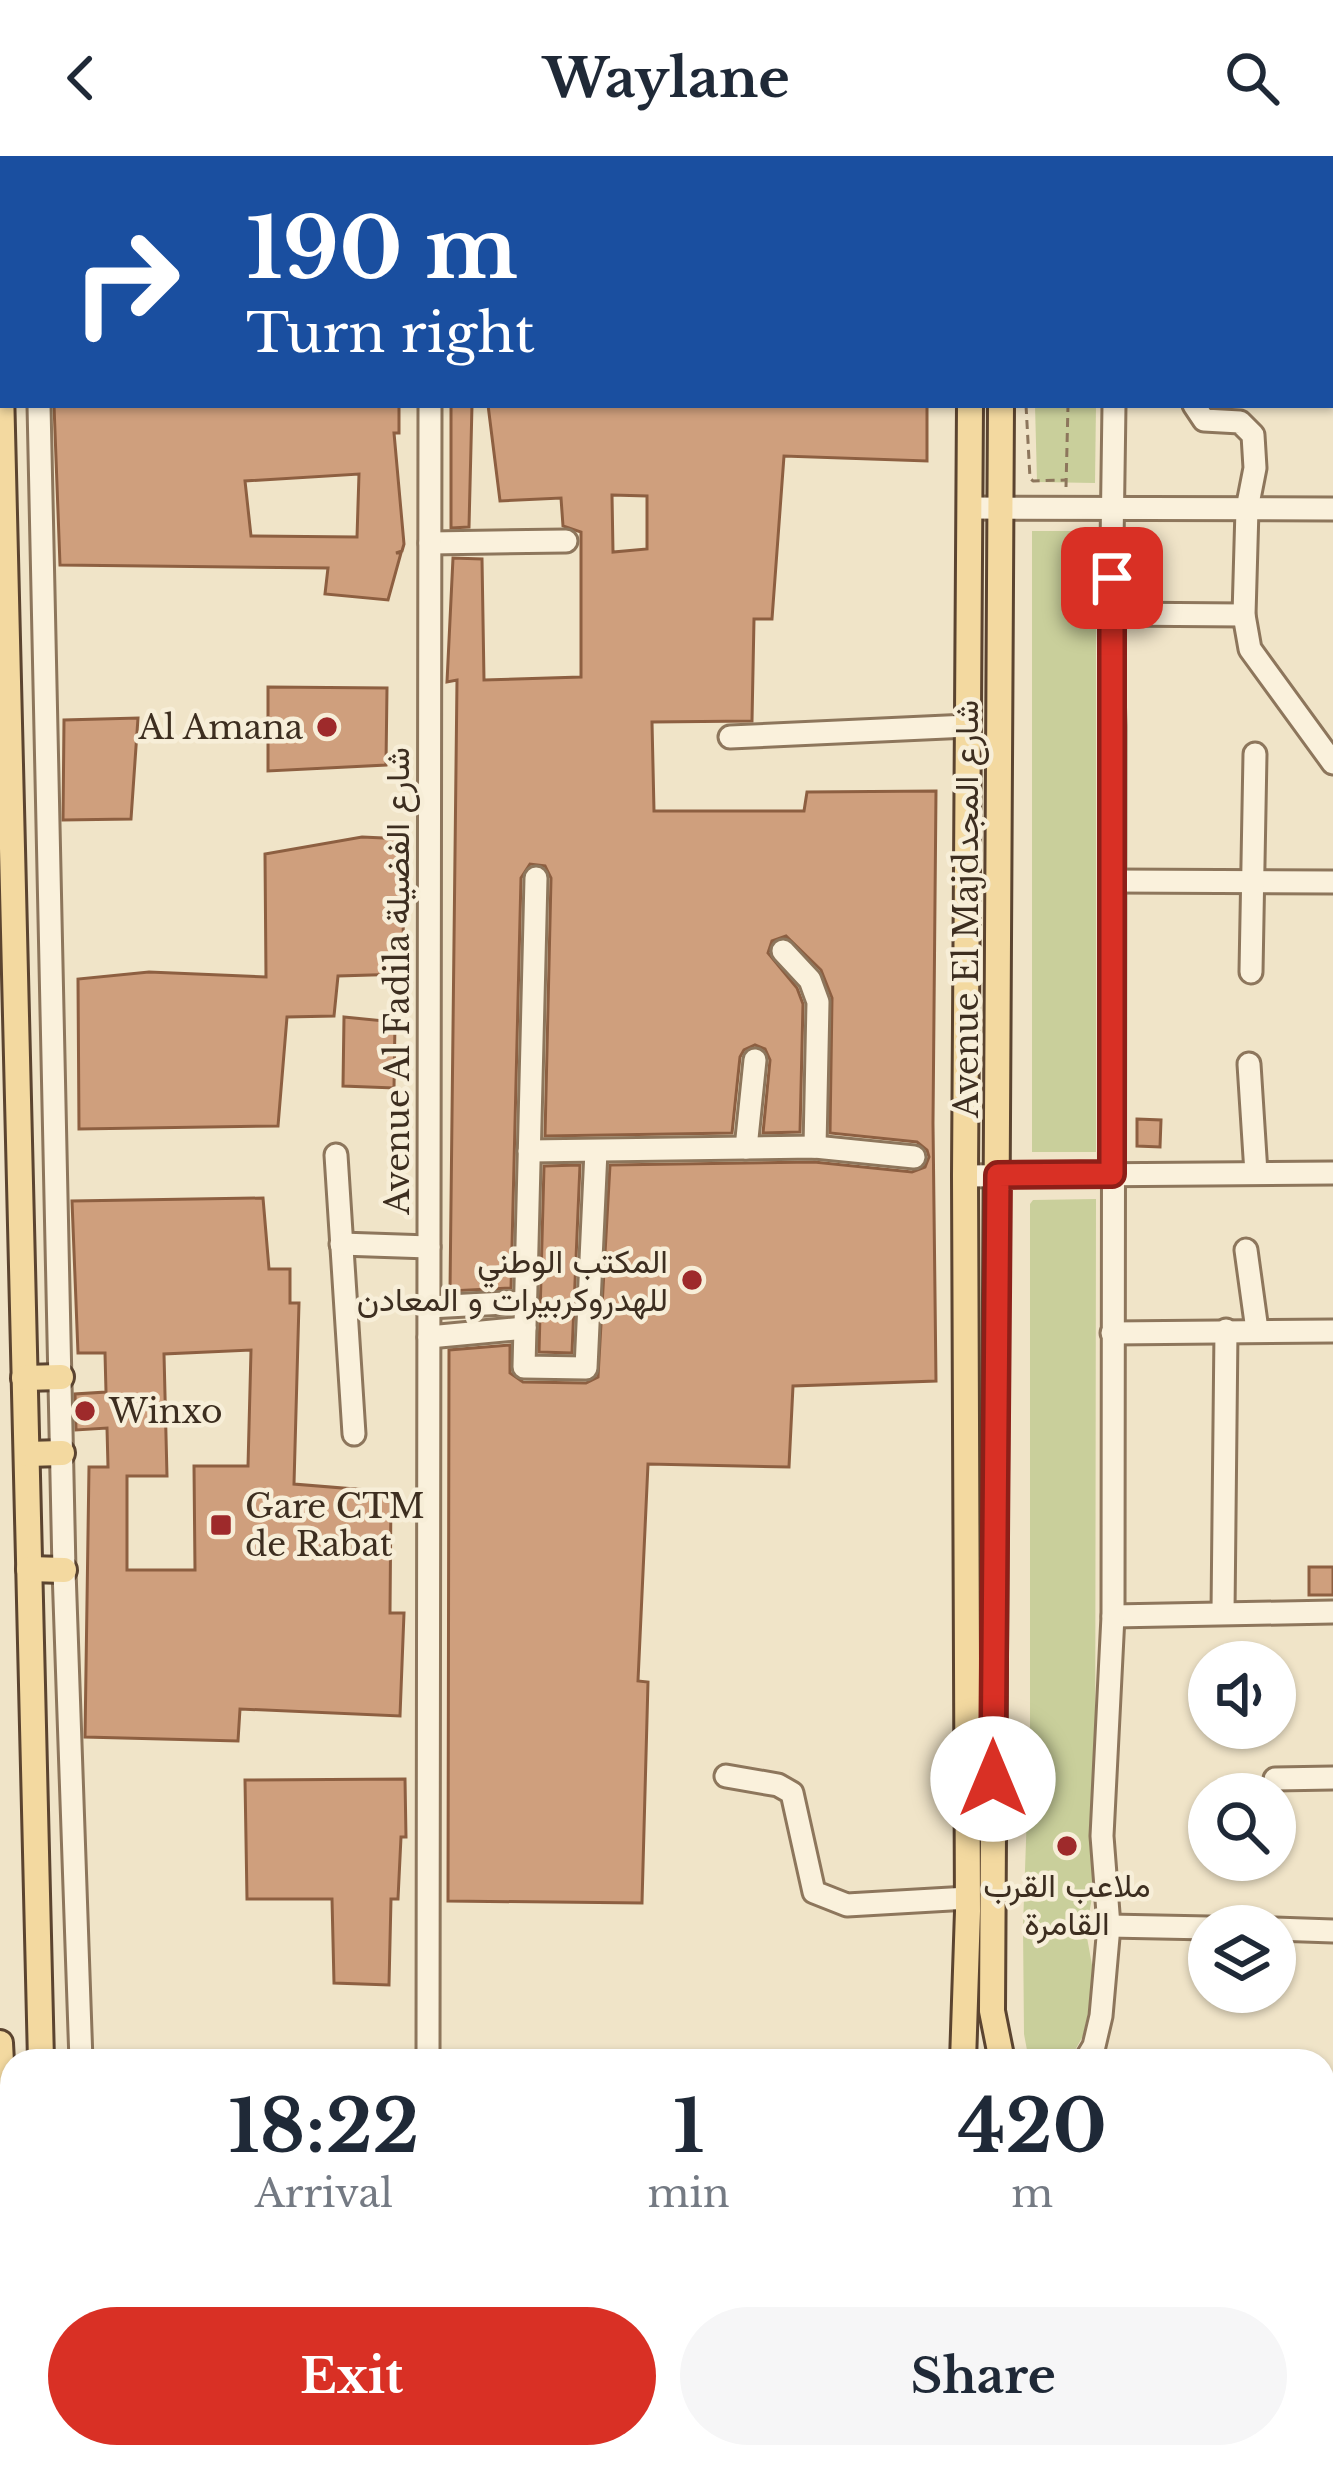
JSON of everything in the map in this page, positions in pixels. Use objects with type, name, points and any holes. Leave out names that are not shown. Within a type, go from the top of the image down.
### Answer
[{"type":"main road","points":[[1,408],[41,2049]]},
{"type":"main road","name":"Avenue El Majdشارع المجد","points":[[963,2049],[968,1898],[965,1176],[970,408]]},
{"type":"main road","name":"Avenue El Majdشارع المجد","points":[[1000,2049],[992,2011],[1001,408]]},
{"type":"main road","points":[[24,1378],[61,1377]]},
{"type":"main road","points":[[27,1454],[62,1453]]},
{"type":"main road","points":[[28,1570],[64,1570]]},
{"type":"main road","points":[[0,2043],[0,2061]]},
{"type":"street","points":[[38,408],[64,1570],[81,2049]]},
{"type":"street","name":"Avenue Al Fadila شارع الفضيلة","points":[[428,2049],[430,408]]},
{"type":"street","points":[[1092,2049],[1101,2016],[1109,1926],[1102,1836],[1114,1616],[1114,408]]},
{"type":"street","points":[[1196,408],[1204,420],[1240,422],[1253,435],[1255,468],[1246,509],[1244,615],[1250,649],[1333,763]]},
{"type":"street","points":[[969,508],[1333,509]]},
{"type":"street","points":[[430,543],[566,541]]},
{"type":"street","points":[[1111,614],[1244,615]]},
{"type":"street","points":[[730,737],[968,726]]},
{"type":"street","points":[[1251,972],[1255,754]]},
{"type":"street","points":[[536,878],[524,1367],[586,1368],[596,1151]]},
{"type":"street","points":[[1113,880],[1333,882]]},
{"type":"street","points":[[783,951],[810,980],[818,1002],[815,1147]]},
{"type":"street","points":[[746,1148],[755,1060]]},
{"type":"street","points":[[1249,1064],[1256,1173]]},
{"type":"street","points":[[530,1151],[815,1147],[914,1156]]},
{"type":"street","points":[[336,1154],[354,1434]]},
{"type":"street","points":[[965,1176],[1333,1173]]},
{"type":"street","points":[[341,1244],[429,1247]]},
{"type":"street","points":[[1246,1250],[1257,1330]]},
{"type":"street","points":[[429,1307],[526,1302]]},
{"type":"street","points":[[429,1336],[525,1328]]},
{"type":"street","points":[[1222,1612],[1226,1330]]},
{"type":"street","points":[[1112,1333],[1333,1331]]},
{"type":"street","points":[[1114,1616],[1333,1612]]},
{"type":"street","points":[[726,1776],[778,1785],[792,1793],[814,1892],[848,1905],[968,1898]]},
{"type":"street","points":[[1296,1779],[1333,1778]]},
{"type":"street","points":[[1109,1926],[1188,1928]]},
{"type":"street","points":[[1296,1930],[1333,1931]]},
{"type":"street","points":[[1101,2016],[1105,2049]]},
{"type":"path","points":[[1027,408],[1030,478],[1034,482],[1066,480]]},
{"type":"path","points":[[1066,506],[1068,408]]},
{"type":"green space","points":[[1035,408],[1096,408],[1095,483],[1037,482]]},
{"type":"green space","points":[[1032,531],[1096,531],[1096,1152],[1032,1152]]},
{"type":"green space","points":[[1096,1199],[1095,1880],[1086,1932],[1092,1996],[1076,2049],[1027,2049],[1024,2034],[1033,1200]]},
{"type":"building","points":[[54,408],[399,408],[399,433],[394,433],[404,544],[396,553],[401,553],[388,600],[325,594],[328,568],[60,565]],"holes":[[[359,474],[357,537],[251,536],[245,481]]]},
{"type":"building","points":[[451,408],[472,408],[469,527],[451,528]]},
{"type":"building","name":"المكتب الوطني للهدروكربيرات و المعادن","points":[[488,408],[927,408],[927,461],[784,456],[772,619],[754,619],[752,721],[652,722],[654,811],[804,811],[807,792],[936,791],[936,1381],[793,1386],[789,1467],[648,1464],[638,1681],[648,1682],[642,1903],[448,1901],[449,1350],[510,1345],[510,1373],[523,1382],[586,1383],[598,1377],[610,1165],[814,1162],[912,1172],[925,1167],[929,1157],[917,1142],[830,1133],[832,998],[821,970],[786,936],[772,941],[768,953],[797,988],[803,1004],[800,1132],[763,1133],[770,1060],[765,1049],[755,1045],[740,1057],[732,1133],[545,1136],[551,878],[545,866],[530,864],[521,878],[511,1288],[450,1291],[457,680],[447,682],[453,558],[482,559],[484,680],[581,677],[581,532],[563,526],[561,498],[500,501]],"holes":[[[612,495],[647,496],[647,549],[613,552]]]},
{"type":"building","name":"Al Amana","points":[[268,687],[387,688],[386,765],[268,771]]},
{"type":"building","points":[[138,718],[131,819],[63,820],[64,720]]},
{"type":"building","points":[[362,837],[405,839],[404,974],[338,976],[334,1016],[287,1017],[278,1126],[79,1129],[78,979],[149,972],[266,977],[265,854]]},
{"type":"building","points":[[344,1017],[395,1022],[394,1088],[343,1086]]},
{"type":"building","points":[[1137,1119],[1161,1120],[1160,1147],[1137,1146]]},
{"type":"building","points":[[580,1165],[572,1353],[539,1352],[544,1166]]},
{"type":"building","points":[[263,1198],[269,1269],[290,1269],[290,1303],[299,1303],[294,1484],[391,1492],[390,1613],[404,1613],[400,1716],[240,1709],[238,1741],[85,1737],[89,1467],[108,1467],[107,1428],[76,1430],[75,1394],[106,1392],[105,1353],[78,1353],[72,1201]],"holes":[[[251,1350],[248,1466],[194,1466],[195,1570],[127,1570],[127,1476],[167,1476],[164,1354]]]},
{"type":"building","points":[[1309,1567],[1333,1567],[1333,1595],[1309,1595]]},
{"type":"building","points":[[405,1779],[406,1837],[401,1837],[398,1899],[391,1899],[389,1985],[334,1983],[332,1899],[247,1899],[245,1780]]},
{"type":"place","name":"Al Amana","points":[[327,727]]},
{"type":"place","name":"المكتب الوطني للهدروكربيرات و المعادن","points":[[692,1280]]},
{"type":"place","name":"Winxo","points":[[85,1411]]},
{"type":"place","name":"Gare CTM de Rabat","points":[[221,1525]]},
{"type":"place","name":"ملاعب القرب القامرة","points":[[1067,1846]]},
{"type":"route","points":[[993,1779],[998,1175],[1112,1174],[1112,578]]}]
